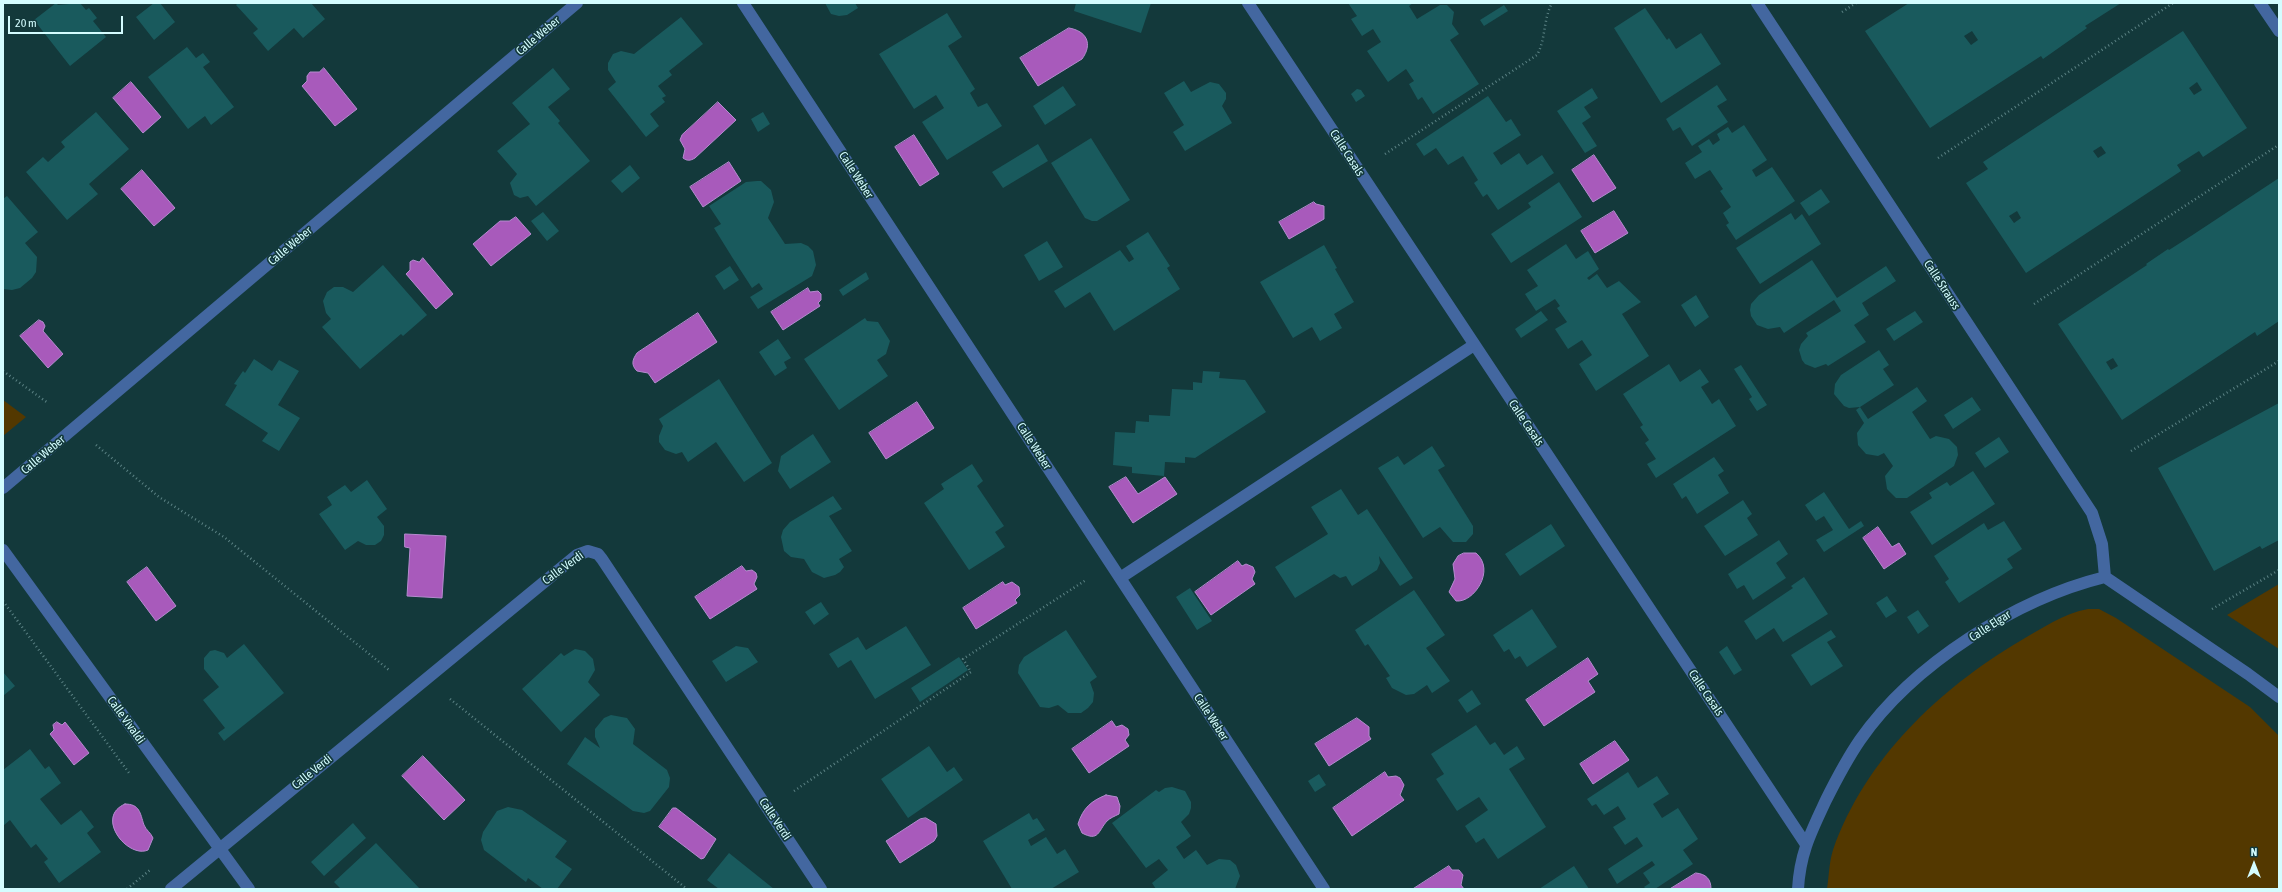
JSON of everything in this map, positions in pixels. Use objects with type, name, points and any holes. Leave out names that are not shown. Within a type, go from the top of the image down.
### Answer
[{"type":"street","name":"Calle Weber","points":[[3,488],[577,3]]},
{"type":"street","name":"Calle Weber","points":[[743,3],[1324,889]]},
{"type":"street","name":"Calle Casals","points":[[1248,3],[1805,843]]},
{"type":"street","name":"Calle Strauss","points":[[1757,3],[2092,513],[2102,544],[2104,577]]},
{"type":"street","points":[[2260,3],[2279,31]]},
{"type":"street","points":[[1120,578],[1474,344]]},
{"type":"street","name":"Calle Vivaldi","points":[[3,550],[249,889]]},
{"type":"street","name":"Calle Verdi","points":[[171,889],[577,555],[588,551],[598,554],[602,559],[822,889]]},
{"type":"street","points":[[2104,577],[2241,669],[2279,697]]},
{"type":"street","name":"Calle Elgar","points":[[1798,889],[1805,843],[1837,777],[1860,740],[1878,716],[1907,688],[1946,655],[2013,611],[2072,585],[2104,577]]},
{"type":"path","points":[[1385,154],[1537,55],[1541,45],[1544,22],[1552,3]]},
{"type":"path","points":[[1842,12],[1856,3]]},
{"type":"path","points":[[1938,158],[2174,3]]},
{"type":"path","points":[[2034,304],[2277,146]]},
{"type":"path","points":[[2131,451],[2279,361]]},
{"type":"path","points":[[3,371],[48,403]]},
{"type":"path","points":[[96,445],[159,497],[230,542],[389,670]]},
{"type":"path","points":[[2212,609],[2279,570]]},
{"type":"path","points":[[794,791],[971,672],[963,659],[1086,580]]},
{"type":"path","points":[[3,601],[133,778]]},
{"type":"path","points":[[450,699],[687,889]]},
{"type":"path","points":[[127,889],[156,865]]},
{"type":"shaded area","points":[[1069,28],[1080,32],[1086,39],[1087,48],[1082,59],[1038,86],[1020,58]]},
{"type":"shaded area","points":[[324,68],[357,109],[335,126],[302,86],[307,81],[307,76],[310,72],[319,72]]},
{"type":"shaded area","points":[[131,82],[161,117],[143,133],[113,98]]},
{"type":"shaded area","points":[[718,102],[736,120],[695,158],[692,160],[684,159],[685,149],[680,140],[682,135]]},
{"type":"shaded area","points":[[914,135],[939,174],[920,186],[895,147]]},
{"type":"shaded area","points":[[1594,155],[1616,188],[1593,202],[1572,170]]},
{"type":"shaded area","points":[[729,162],[741,181],[703,207],[690,187]]},
{"type":"shaded area","points":[[142,170],[175,208],[154,226],[121,189]]},
{"type":"shaded area","points":[[1314,202],[1324,206],[1324,219],[1289,239],[1279,222]]},
{"type":"shaded area","points":[[1614,211],[1628,233],[1595,253],[1581,231]]},
{"type":"shaded area","points":[[516,217],[531,234],[491,266],[473,244],[500,221],[509,221]]},
{"type":"shaded area","points":[[423,258],[453,294],[436,309],[406,274],[410,270],[410,262],[413,260],[419,262]]},
{"type":"shaded area","points":[[808,288],[810,292],[818,291],[821,294],[821,300],[818,303],[820,306],[783,330],[771,312]]},
{"type":"shaded area","points":[[698,313],[717,342],[655,383],[648,373],[637,371],[633,362],[637,353]]},
{"type":"shaded area","points":[[39,320],[43,322],[45,326],[43,331],[63,354],[48,368],[20,336]]},
{"type":"shaded area","points":[[3,400],[26,417],[3,436]]},
{"type":"shaded area","points":[[917,402],[934,428],[886,459],[869,433]]},
{"type":"shaded area","points":[[1126,477],[1138,494],[1165,477],[1177,494],[1133,523],[1109,487]]},
{"type":"shaded area","points":[[1878,527],[1892,547],[1899,543],[1906,554],[1884,569],[1863,538]]},
{"type":"shaded area","points":[[405,534],[446,536],[442,598],[407,596],[410,548],[405,547]]},
{"type":"shaded area","points":[[1464,553],[1476,553],[1482,560],[1484,568],[1483,576],[1476,591],[1470,597],[1456,601],[1449,592],[1455,579],[1453,564],[1458,556]]},
{"type":"shaded area","points":[[1238,561],[1242,566],[1246,564],[1253,567],[1255,572],[1252,579],[1255,584],[1211,615],[1195,592]]},
{"type":"shaded area","points":[[742,566],[746,571],[752,570],[756,573],[757,577],[754,584],[757,589],[710,619],[695,597]]},
{"type":"shaded area","points":[[147,567],[176,606],[156,621],[127,582]]},
{"type":"shaded area","points":[[1003,582],[1005,585],[1012,582],[1019,587],[1020,595],[1015,600],[1017,603],[976,629],[963,608]]},
{"type":"shaded area","points":[[2279,584],[2279,649],[2227,615]]},
{"type":"shaded area","points":[[2088,609],[2099,609],[2116,618],[2250,707],[2279,736],[2279,889],[1827,889],[1833,850],[1847,817],[1864,786],[1908,729],[1961,681],[1990,660],[2053,622],[2070,614]]},
{"type":"shaded area","points":[[1588,658],[1598,674],[1588,681],[1595,692],[1544,726],[1526,700]]},
{"type":"shaded area","points":[[1357,718],[1369,727],[1369,736],[1371,739],[1329,766],[1315,744]]},
{"type":"shaded area","points":[[1112,721],[1116,727],[1122,725],[1128,729],[1129,735],[1125,740],[1129,746],[1089,773],[1072,749]]},
{"type":"shaded area","points":[[57,722],[62,725],[65,722],[89,753],[74,765],[50,734],[54,730],[53,725]]},
{"type":"shaded area","points":[[1615,741],[1629,760],[1593,784],[1580,764]]},
{"type":"shaded area","points":[[423,756],[465,800],[444,820],[402,776]]},
{"type":"shaded area","points":[[1385,772],[1388,777],[1396,776],[1400,778],[1404,785],[1400,795],[1404,800],[1352,836],[1333,808]]},
{"type":"shaded area","points":[[1106,795],[1117,797],[1120,806],[1119,814],[1107,821],[1100,832],[1095,836],[1082,833],[1078,824],[1085,809],[1096,800]]},
{"type":"shaded area","points":[[125,804],[130,804],[137,807],[145,827],[153,838],[148,850],[140,851],[124,843],[117,835],[113,827],[113,818],[116,810]]},
{"type":"shaded area","points":[[673,808],[676,808],[716,839],[704,858],[701,859],[659,827]]},
{"type":"shaded area","points":[[926,818],[936,824],[937,836],[934,841],[900,863],[886,841],[920,819]]},
{"type":"shaded area","points":[[1449,866],[1452,870],[1459,870],[1463,875],[1461,885],[1464,889],[1413,889]]},
{"type":"shaded area","points":[[1696,873],[1705,876],[1709,880],[1711,889],[1670,889]]},
{"type":"building","points":[[56,3],[58,5],[80,3],[86,10],[89,8],[97,18],[93,21],[106,37],[70,66],[34,20]]},
{"type":"building","points":[[154,3],[160,3],[175,22],[154,40],[136,17]]},
{"type":"building","points":[[238,3],[311,3],[325,19],[303,38],[294,28],[268,51],[253,33],[258,29],[236,5]]},
{"type":"building","points":[[825,3],[855,3],[858,8],[847,15],[839,16],[831,14]]},
{"type":"building","points":[[1076,3],[1151,3],[1141,33],[1074,11]]},
{"type":"building","points":[[1348,3],[1413,3],[1409,6],[1417,19],[1440,5],[1447,5],[1454,12],[1452,24],[1459,34],[1450,40],[1479,84],[1433,114],[1422,97],[1418,100],[1409,84],[1414,81],[1406,69],[1388,82],[1367,51],[1381,42],[1373,29],[1362,36],[1351,19],[1357,16]]},
{"type":"building","points":[[1909,3],[2121,3],[2085,26],[2087,28],[2043,59],[2041,56],[1930,128],[1865,31]],"holes":[[[1972,31],[1978,40],[1971,45],[1964,36]]]},
{"type":"building","points":[[1504,5],[1508,11],[1484,26],[1480,20]]},
{"type":"building","points":[[1645,8],[1667,40],[1669,38],[1676,49],[1701,33],[1721,64],[1661,103],[1614,28]]},
{"type":"building","points":[[947,13],[962,37],[948,46],[975,89],[970,93],[978,107],[987,103],[1002,126],[947,160],[922,122],[944,108],[936,95],[914,109],[879,54]]},
{"type":"building","points":[[681,17],[703,44],[669,71],[672,75],[658,86],[666,96],[662,98],[665,102],[650,114],[659,126],[646,137],[608,89],[616,82],[608,70],[608,63],[613,54],[621,51],[634,54]]},
{"type":"building","points":[[2183,31],[2247,128],[2203,157],[2199,151],[2177,165],[2181,171],[2026,273],[1966,183],[1988,169],[1983,162]],"holes":[[[2197,82],[2202,90],[2194,95],[2189,88]],[[2101,146],[2106,153],[2098,158],[2093,151]],[[2017,211],[2021,218],[2014,223],[2009,216]]]},
{"type":"building","points":[[187,47],[196,58],[203,53],[210,62],[203,67],[234,107],[211,125],[205,116],[188,129],[148,77]]},
{"type":"building","points":[[553,68],[570,89],[548,107],[560,121],[558,123],[590,161],[536,206],[528,196],[520,198],[514,195],[510,183],[517,174],[497,151],[530,124],[512,103]]},
{"type":"building","points":[[1184,81],[1191,92],[1210,82],[1219,84],[1226,93],[1226,99],[1222,106],[1232,123],[1185,151],[1173,132],[1184,125],[1164,93]]},
{"type":"building","points":[[1717,85],[1727,100],[1717,106],[1728,122],[1692,146],[1680,127],[1673,131],[1666,119]]},
{"type":"building","points":[[1063,86],[1076,105],[1045,125],[1033,106]]},
{"type":"building","points":[[1592,88],[1598,98],[1584,107],[1591,117],[1582,123],[1597,146],[1585,153],[1557,111]]},
{"type":"building","points":[[1357,89],[1361,90],[1365,96],[1356,102],[1351,94]]},
{"type":"building","points":[[1488,96],[1506,122],[1511,119],[1521,135],[1493,153],[1501,165],[1519,153],[1527,165],[1542,155],[1554,173],[1498,210],[1487,194],[1483,197],[1474,183],[1478,180],[1463,156],[1448,165],[1436,148],[1424,156],[1416,144]]},
{"type":"building","points":[[96,112],[129,149],[89,184],[98,194],[67,220],[26,172],[43,157],[48,162],[65,147],[61,142]]},
{"type":"building","points":[[763,112],[770,124],[758,132],[751,119]]},
{"type":"building","points":[[1744,125],[1767,160],[1752,170],[1756,177],[1772,167],[1795,201],[1736,240],[1726,225],[1729,223],[1723,213],[1731,207],[1720,191],[1723,189],[1710,170],[1695,179],[1685,163],[1702,152],[1698,146],[1709,139],[1713,145],[1720,140],[1717,134],[1728,127],[1732,133]]},
{"type":"building","points":[[1091,138],[1130,200],[1097,221],[1092,221],[1085,218],[1051,163]]},
{"type":"building","points":[[1038,144],[1048,161],[1003,188],[992,172]]},
{"type":"building","points":[[630,165],[640,178],[622,193],[611,181]]},
{"type":"building","points":[[2279,178],[2279,321],[2257,336],[2255,332],[2122,420],[2058,324],[2147,265],[2146,264],[2168,249],[2169,250]],"holes":[[[2113,358],[2118,366],[2111,370],[2106,362]]]},
{"type":"building","points":[[761,181],[771,190],[774,202],[768,218],[785,244],[801,243],[808,246],[813,251],[816,265],[812,276],[758,309],[750,297],[763,289],[759,283],[752,288],[714,228],[721,224],[709,206],[746,182]]},
{"type":"building","points":[[1559,182],[1582,217],[1511,263],[1491,234],[1531,207],[1528,203]]},
{"type":"building","points":[[1821,189],[1830,202],[1809,216],[1800,203]]},
{"type":"building","points":[[7,196],[38,232],[25,243],[37,257],[36,272],[32,278],[20,288],[12,290],[3,289],[3,199]]},
{"type":"building","points":[[543,212],[559,231],[547,241],[531,221]]},
{"type":"building","points":[[1791,213],[1795,220],[1802,214],[1821,244],[1760,284],[1736,248]]},
{"type":"building","points":[[1148,232],[1170,266],[1167,268],[1180,289],[1114,331],[1090,292],[1065,308],[1054,291],[1120,250],[1129,262],[1134,259],[1126,246]]},
{"type":"building","points":[[1047,241],[1063,267],[1039,281],[1024,255]]},
{"type":"building","points":[[1566,244],[1576,259],[1588,251],[1599,269],[1587,278],[1589,280],[1597,274],[1607,288],[1619,281],[1641,302],[1622,314],[1649,356],[1596,391],[1579,364],[1592,355],[1582,340],[1568,349],[1555,329],[1567,322],[1557,308],[1560,306],[1555,299],[1536,311],[1525,294],[1538,286],[1527,270]]},
{"type":"building","points":[[1324,245],[1337,268],[1335,269],[1354,302],[1334,314],[1342,328],[1320,341],[1312,327],[1293,338],[1260,282]]},
{"type":"building","points":[[1812,260],[1837,298],[1886,266],[1896,281],[1862,303],[1869,315],[1854,325],[1866,342],[1828,366],[1826,364],[1815,368],[1805,364],[1799,350],[1801,344],[1808,336],[1806,333],[1841,311],[1834,300],[1784,333],[1780,327],[1768,329],[1757,325],[1751,316],[1750,310],[1751,304],[1759,295]]},
{"type":"building","points":[[383,265],[427,315],[403,336],[401,334],[360,369],[322,327],[331,319],[326,313],[323,301],[327,292],[334,287],[343,287],[353,292]]},
{"type":"building","points":[[730,266],[739,280],[724,290],[715,276]]},
{"type":"building","points":[[866,272],[869,279],[843,296],[839,290]]},
{"type":"building","points":[[1696,295],[1709,317],[1695,327],[1681,305]]},
{"type":"building","points":[[1541,311],[1548,320],[1521,338],[1515,329]]},
{"type":"building","points":[[1915,311],[1923,322],[1894,341],[1886,329]]},
{"type":"building","points":[[865,318],[867,321],[878,322],[890,341],[886,354],[877,360],[888,376],[839,410],[804,359]]},
{"type":"building","points":[[778,339],[791,358],[784,362],[787,368],[775,376],[759,352]]},
{"type":"building","points":[[1879,350],[1889,365],[1883,369],[1894,385],[1860,407],[1849,408],[1844,406],[1834,394],[1835,384],[1841,375]]},
{"type":"building","points":[[254,359],[272,371],[279,360],[299,371],[278,405],[300,418],[279,451],[262,441],[268,433],[225,405],[237,385],[234,384],[243,371],[245,373]]},
{"type":"building","points":[[1669,364],[1680,382],[1700,369],[1709,382],[1701,387],[1712,404],[1719,399],[1736,426],[1656,478],[1647,464],[1656,459],[1645,443],[1649,440],[1640,427],[1643,425],[1623,394]]},
{"type":"building","points":[[1741,365],[1767,405],[1757,411],[1749,399],[1752,397],[1734,369]]},
{"type":"building","points":[[1203,371],[1220,372],[1219,378],[1245,380],[1266,412],[1195,458],[1185,457],[1185,463],[1165,462],[1164,476],[1132,473],[1132,467],[1113,465],[1115,432],[1135,433],[1136,421],[1149,422],[1149,415],[1170,416],[1172,389],[1193,390],[1193,382],[1202,383]]},
{"type":"building","points":[[719,379],[772,463],[744,482],[716,442],[688,462],[682,452],[676,454],[665,450],[659,442],[659,436],[663,426],[659,419]]},
{"type":"building","points":[[1917,387],[1927,401],[1912,412],[1930,439],[1936,436],[1949,439],[1957,447],[1958,455],[1954,466],[1907,498],[1896,498],[1887,489],[1885,476],[1893,466],[1884,453],[1878,456],[1866,454],[1858,445],[1857,433],[1864,423],[1856,410],[1860,407],[1868,419]]},
{"type":"building","points":[[1972,397],[1981,410],[1953,429],[1944,415]]},
{"type":"building","points":[[2279,403],[2279,540],[2262,549],[2260,546],[2214,571],[2158,468]]},
{"type":"building","points":[[813,434],[831,462],[790,489],[778,471],[781,456]]},
{"type":"building","points":[[1999,437],[2009,452],[1985,468],[1975,453]]},
{"type":"building","points":[[1432,446],[1445,466],[1438,470],[1473,526],[1473,534],[1466,542],[1453,542],[1440,527],[1423,538],[1378,468],[1398,456],[1404,465]]},
{"type":"building","points":[[1714,457],[1724,471],[1718,475],[1729,493],[1697,514],[1686,496],[1682,499],[1673,484]]},
{"type":"building","points":[[972,464],[983,481],[977,486],[1004,526],[995,532],[1005,547],[969,570],[924,503],[944,489],[941,484]]},
{"type":"building","points":[[1973,471],[1995,504],[1932,545],[1910,512],[1932,498],[1929,493],[1947,482],[1950,486]]},
{"type":"building","points":[[367,480],[387,509],[377,517],[384,526],[384,535],[381,541],[375,545],[366,545],[358,541],[345,550],[319,514],[332,505],[327,497],[345,485],[351,492]]},
{"type":"building","points":[[1341,489],[1358,515],[1367,509],[1413,578],[1400,586],[1379,556],[1380,563],[1377,570],[1352,586],[1346,576],[1340,578],[1334,574],[1295,598],[1275,567],[1328,534],[1311,507]]},
{"type":"building","points":[[1824,492],[1849,529],[1861,521],[1864,526],[1824,552],[1816,540],[1833,530],[1824,516],[1816,521],[1805,505]]},
{"type":"building","points":[[833,496],[842,509],[829,516],[852,551],[839,559],[844,567],[840,572],[824,578],[812,572],[804,559],[791,557],[784,551],[781,537],[783,530],[790,522]]},
{"type":"building","points":[[1743,500],[1752,514],[1747,518],[1758,535],[1725,556],[1704,526]]},
{"type":"building","points":[[2004,521],[2022,549],[2007,559],[2013,568],[1959,603],[1945,582],[1949,579],[1934,556],[1984,523],[1988,530]]},
{"type":"building","points":[[1551,524],[1565,546],[1520,576],[1505,554]]},
{"type":"building","points":[[1779,540],[1788,554],[1776,563],[1786,578],[1753,600],[1744,585],[1737,589],[1728,574]]},
{"type":"building","points":[[1804,577],[1828,614],[1783,642],[1774,628],[1756,640],[1744,621],[1793,588],[1791,586]]},
{"type":"building","points":[[1190,588],[1212,621],[1197,630],[1176,597]]},
{"type":"building","points":[[1414,590],[1445,635],[1426,648],[1450,681],[1432,693],[1427,685],[1414,694],[1406,695],[1392,688],[1386,678],[1390,676],[1368,644],[1365,646],[1355,630]]},
{"type":"building","points":[[1887,596],[1897,611],[1886,618],[1876,603]]},
{"type":"building","points":[[821,602],[829,614],[814,625],[805,612]]},
{"type":"building","points":[[1532,609],[1557,647],[1527,667],[1520,656],[1515,659],[1509,649],[1504,652],[1493,635]]},
{"type":"building","points":[[1918,610],[1929,626],[1918,634],[1907,617]]},
{"type":"building","points":[[906,626],[931,665],[875,699],[851,660],[838,668],[829,654],[858,637],[866,650]]},
{"type":"building","points":[[1066,630],[1097,677],[1090,682],[1094,693],[1093,702],[1081,713],[1068,713],[1058,705],[1049,708],[1040,707],[1018,673],[1019,665],[1024,657]]},
{"type":"building","points":[[1831,630],[1836,637],[1827,642],[1843,666],[1811,686],[1791,655]]},
{"type":"building","points":[[244,644],[284,693],[224,741],[218,733],[225,728],[203,700],[219,687],[204,669],[204,658],[210,651],[215,650],[224,653],[227,658]]},
{"type":"building","points":[[736,646],[748,648],[758,662],[726,682],[712,661]]},
{"type":"building","points":[[1727,646],[1742,670],[1734,675],[1719,652]]},
{"type":"building","points":[[575,649],[585,651],[593,659],[595,670],[588,682],[600,695],[561,732],[522,689],[561,653],[564,656]]},
{"type":"building","points":[[959,657],[968,670],[920,702],[911,688]]},
{"type":"building","points":[[3,672],[15,686],[3,696]]},
{"type":"building","points":[[1472,690],[1481,704],[1467,713],[1458,700]]},
{"type":"building","points":[[611,715],[627,718],[635,729],[633,744],[667,770],[670,778],[669,787],[650,811],[644,813],[633,811],[567,764],[585,737],[600,748],[595,737],[595,729],[604,718]]},
{"type":"building","points":[[1476,725],[1490,745],[1495,742],[1504,755],[1517,746],[1525,759],[1509,769],[1546,827],[1498,859],[1484,838],[1476,843],[1465,826],[1488,810],[1479,797],[1457,811],[1436,779],[1444,774],[1431,754]]},
{"type":"building","points":[[929,746],[947,772],[954,767],[963,780],[908,818],[881,779]]},
{"type":"building","points":[[30,749],[45,769],[49,766],[61,783],[40,799],[61,825],[81,810],[94,827],[87,833],[101,852],[59,883],[44,862],[48,859],[36,844],[31,848],[10,820],[3,826],[3,770]]},
{"type":"building","points":[[1628,772],[1638,788],[1657,776],[1669,794],[1653,804],[1662,818],[1678,808],[1698,839],[1683,850],[1693,864],[1655,889],[1646,889],[1644,887],[1650,883],[1643,873],[1655,865],[1652,861],[1617,884],[1608,869],[1643,846],[1637,837],[1625,845],[1613,827],[1626,819],[1618,806],[1604,815],[1596,804],[1592,806],[1587,799]]},
{"type":"building","points":[[1319,774],[1326,785],[1315,792],[1308,781]]},
{"type":"building","points":[[1172,787],[1185,791],[1191,802],[1189,814],[1181,822],[1191,836],[1176,847],[1184,859],[1196,850],[1207,865],[1219,859],[1230,860],[1236,865],[1240,876],[1235,889],[1156,889],[1152,883],[1168,870],[1159,859],[1146,868],[1112,823],[1156,790],[1159,792],[1165,788]]},
{"type":"building","points":[[508,807],[522,810],[567,841],[555,857],[572,869],[557,889],[543,889],[528,878],[526,882],[484,850],[481,840],[483,832],[497,811]]},
{"type":"building","points":[[1029,813],[1033,820],[1037,818],[1045,830],[1028,840],[1031,846],[1046,837],[1057,854],[1065,849],[1079,872],[1051,889],[1012,889],[983,841]]},
{"type":"building","points":[[353,823],[366,838],[324,876],[311,862]]},
{"type":"building","points":[[376,843],[420,889],[341,889],[334,882]]},
{"type":"building","points":[[729,853],[774,889],[719,889],[707,880]]},
{"type":"building","points":[[1574,866],[1589,889],[1539,889]]}]
